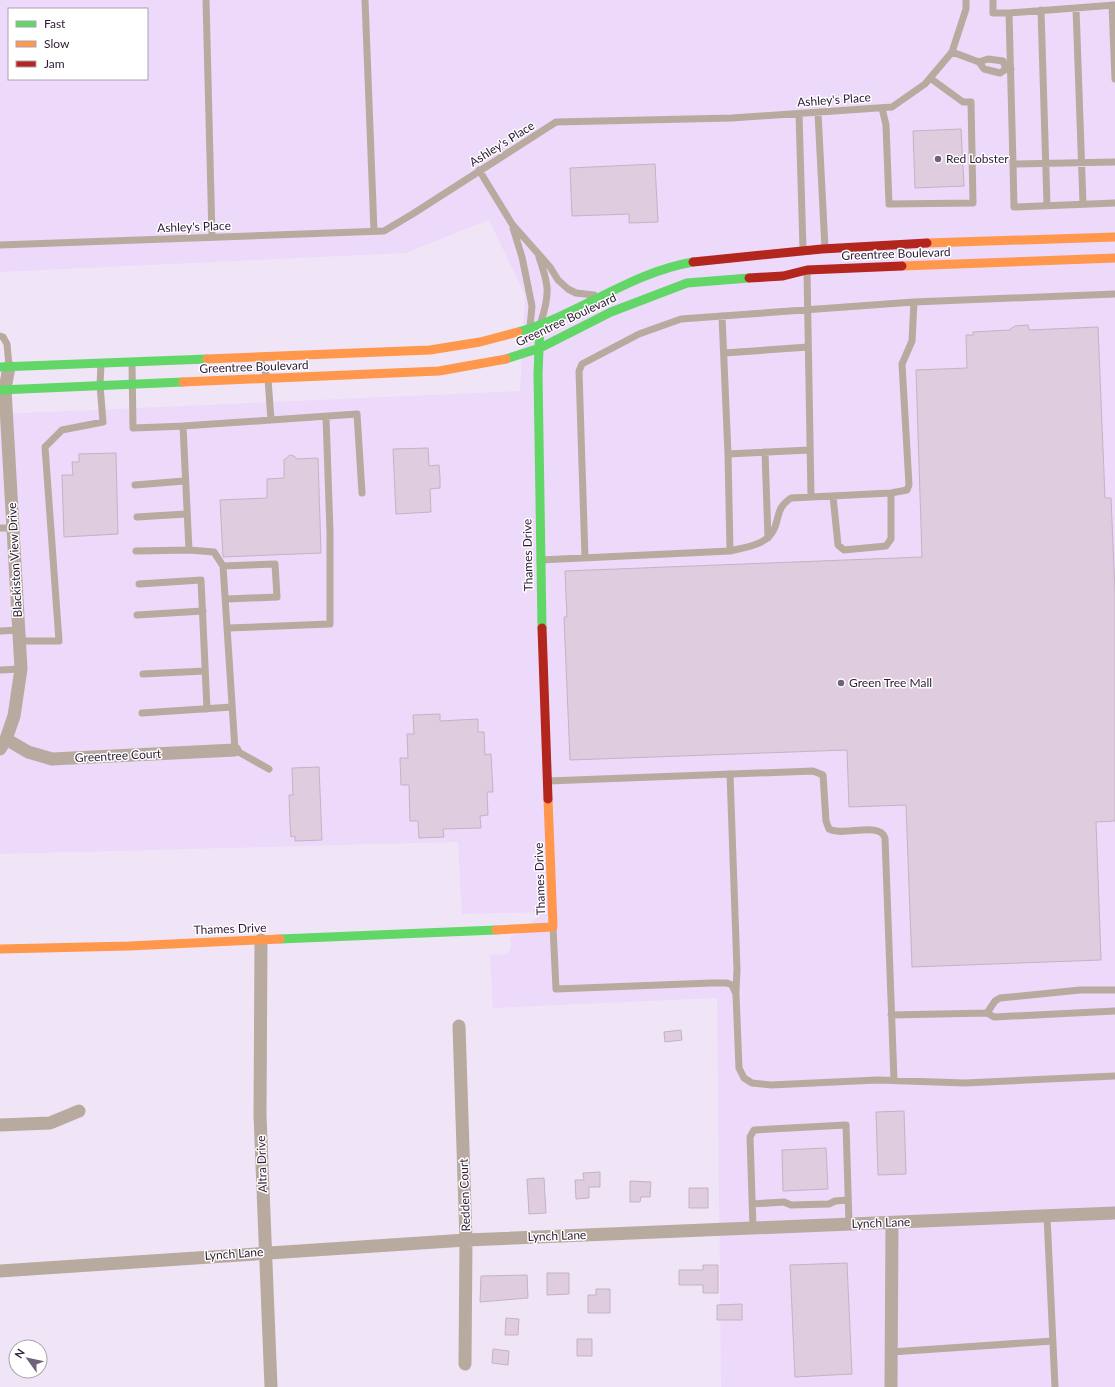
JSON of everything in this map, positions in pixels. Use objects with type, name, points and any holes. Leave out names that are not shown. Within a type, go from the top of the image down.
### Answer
[{"type":"main road","name":"Greentree Boulevard","points":[[2,389],[439,371],[475,366],[511,358],[540,348],[568,336],[611,312],[687,283],[783,276],[825,248],[1115,237]]},
{"type":"main road","name":"Greentree Boulevard","points":[[5,367],[430,350],[491,341],[560,318],[646,275],[672,266],[708,260],[1115,258]]},
{"type":"main road","name":"Thames Drive","points":[[0,949],[261,940],[553,927],[540,560],[538,374],[540,325]]},
{"type":"street","name":"Blackiston View Drive","points":[[3,744],[17,702],[21,669],[19,635],[6,528],[2,389],[5,367]]},
{"type":"street","name":"Greentree Court","points":[[3,744],[52,759],[235,750]]},
{"type":"street","name":"Altra Drive","points":[[261,940],[260,1115],[271,1387]]},
{"type":"street","name":"Redden Court","points":[[459,1026],[466,1240],[466,1364]]},
{"type":"street","points":[[0,1125],[50,1123],[79,1111]]},
{"type":"street","name":"Lynch Lane","points":[[0,1271],[266,1252],[466,1240],[1115,1213]]},
{"type":"street","points":[[891,1387],[892,1223]]},
{"type":"lane","points":[[206,0],[212,237]]},
{"type":"lane","points":[[364,0],[374,231]]},
{"type":"lane","name":"Ashley's Place","points":[[0,245],[384,231],[411,216],[479,170],[556,122],[732,118],[892,108],[925,84],[952,52],[966,9],[966,0]]},
{"type":"lane","points":[[993,0],[993,13],[1114,5],[1115,79]]},
{"type":"lane","points":[[1076,8],[1083,204]]},
{"type":"lane","points":[[1041,10],[1047,205]]},
{"type":"lane","points":[[1009,13],[1008,69],[1014,206],[1115,203]]},
{"type":"lane","points":[[952,52],[979,62],[984,69],[1000,73],[1008,69]]},
{"type":"lane","points":[[979,62],[988,59],[1003,62],[1008,69]]},
{"type":"lane","points":[[882,108],[886,125],[888,204],[973,203],[971,102],[963,102],[930,78]]},
{"type":"lane","points":[[808,260],[825,248],[818,113]]},
{"type":"lane","points":[[799,114],[808,260],[811,497]]},
{"type":"lane","points":[[1013,164],[1115,162]]},
{"type":"lane","points":[[479,170],[512,224],[568,290],[587,295],[608,294]]},
{"type":"lane","points":[[512,224],[522,257],[532,306],[530,328]]},
{"type":"lane","points":[[537,253],[548,287],[548,300],[540,325]]},
{"type":"lane","points":[[584,558],[579,371],[582,364],[639,334],[681,319],[808,308],[1115,294]]},
{"type":"lane","points":[[540,560],[730,551],[757,545],[771,536],[782,504],[791,498],[892,493],[907,490],[909,485],[902,364],[912,341],[914,302]]},
{"type":"lane","points":[[722,316],[728,454],[730,551]]},
{"type":"lane","points":[[0,336],[3,337],[7,344],[5,367]]},
{"type":"lane","points":[[724,353],[808,347]]},
{"type":"lane","points":[[259,357],[268,379],[271,420]]},
{"type":"lane","points":[[132,362],[133,428],[186,426],[357,414],[362,493]]},
{"type":"lane","points":[[0,631],[59,641],[45,447],[62,430],[103,422],[100,385],[101,364]]},
{"type":"lane","points":[[228,628],[330,624],[330,532],[326,417]]},
{"type":"lane","points":[[186,426],[183,426],[184,481],[188,550]]},
{"type":"lane","points":[[728,454],[810,450]]},
{"type":"lane","points":[[766,452],[768,538]]},
{"type":"lane","points":[[135,486],[184,481]]},
{"type":"lane","points":[[834,496],[838,545],[844,550],[886,546],[891,539],[892,493]]},
{"type":"lane","points":[[137,517],[186,514]]},
{"type":"lane","points":[[136,551],[188,550],[214,552],[223,566],[235,750],[269,769]]},
{"type":"lane","points":[[223,566],[275,564],[277,597],[226,599]]},
{"type":"lane","points":[[139,584],[202,580],[207,709]]},
{"type":"lane","points":[[137,615],[203,611]]},
{"type":"lane","points":[[0,670],[21,669]]},
{"type":"lane","points":[[143,674],[206,671]]},
{"type":"lane","points":[[142,713],[232,707]]},
{"type":"lane","points":[[548,781],[816,771],[821,773],[824,778],[826,821],[829,829],[838,832],[875,830],[884,836],[894,1080]]},
{"type":"lane","points":[[730,774],[739,1068],[744,1078],[752,1083],[771,1085],[894,1080],[966,1083],[1115,1076]]},
{"type":"lane","points":[[553,927],[556,989],[727,982],[732,984],[736,994]]},
{"type":"lane","points":[[987,1013],[995,1001],[1000,998],[1080,990],[1115,990]]},
{"type":"lane","points":[[891,1015],[987,1013],[994,1017],[1115,1011]]},
{"type":"lane","points":[[753,1228],[750,1137],[754,1130],[846,1125],[849,1224]]},
{"type":"lane","points":[[752,1204],[784,1202],[791,1205],[829,1204],[835,1201],[848,1200]]},
{"type":"lane","points":[[1047,1216],[1055,1387]]},
{"type":"lane","points":[[891,1352],[1053,1341]]},
{"type":"shaded area","points":[[0,0],[1115,0],[1115,1387],[721,1387],[717,998],[493,1008],[490,955],[507,954],[511,948],[510,938],[545,912],[462,914],[458,842],[0,854],[0,414],[520,391],[525,295],[489,220],[405,253],[0,272]]},
{"type":"building","name":"Red Lobster","points":[[961,129],[964,186],[915,188],[913,131]]},
{"type":"building","points":[[655,164],[658,222],[629,223],[629,214],[572,216],[570,168]]},
{"type":"building","name":"Green Tree Mall","points":[[1028,325],[1029,330],[1098,327],[1105,498],[1111,498],[1115,592],[1115,821],[1096,822],[1101,960],[912,967],[906,805],[849,807],[847,750],[570,760],[564,617],[567,617],[565,571],[922,557],[916,370],[967,368],[966,335],[973,335],[973,332],[1009,330],[1015,326]]},
{"type":"building","points":[[428,448],[429,466],[439,465],[440,477],[440,488],[430,489],[431,512],[396,514],[393,449]]},
{"type":"building","points":[[116,453],[118,534],[64,537],[62,475],[73,475],[72,462],[79,462],[79,454]]},
{"type":"building","points":[[290,455],[297,459],[318,458],[321,553],[223,557],[220,500],[267,498],[267,479],[284,478],[284,460]]},
{"type":"building","points":[[440,714],[440,721],[478,719],[478,732],[484,732],[485,755],[491,754],[493,792],[487,792],[488,815],[480,816],[481,828],[443,829],[444,837],[419,838],[418,821],[410,821],[409,785],[401,785],[400,758],[408,758],[407,734],[414,734],[413,715]]},
{"type":"building","points":[[319,767],[322,840],[295,841],[295,836],[291,837],[290,822],[289,795],[293,795],[292,768]]},
{"type":"building","points":[[681,1030],[682,1040],[665,1042],[664,1032]]},
{"type":"building","points":[[904,1111],[906,1174],[878,1175],[876,1112]]},
{"type":"building","points":[[826,1148],[828,1189],[783,1191],[782,1150]]},
{"type":"building","points":[[600,1172],[600,1187],[589,1187],[589,1198],[576,1199],[575,1180],[584,1180],[583,1173]]},
{"type":"building","points":[[544,1178],[546,1213],[529,1214],[527,1179]]},
{"type":"building","points":[[630,1181],[651,1182],[650,1197],[641,1197],[640,1202],[630,1202]]},
{"type":"building","points":[[689,1188],[708,1188],[708,1208],[689,1208]]},
{"type":"building","points":[[847,1263],[852,1374],[795,1377],[790,1265]]},
{"type":"building","points":[[703,1265],[718,1265],[718,1293],[703,1293],[703,1285],[679,1285],[679,1270],[703,1270]]},
{"type":"building","points":[[547,1273],[569,1273],[569,1294],[547,1295]]},
{"type":"building","points":[[527,1275],[528,1298],[480,1302],[481,1276]]},
{"type":"building","points":[[596,1289],[610,1289],[610,1313],[588,1313],[588,1295],[596,1295]]},
{"type":"building","points":[[742,1304],[742,1320],[717,1320],[717,1305]]},
{"type":"building","points":[[506,1318],[519,1319],[518,1335],[505,1335]]},
{"type":"building","points":[[577,1339],[592,1339],[592,1356],[577,1356]]},
{"type":"building","points":[[493,1349],[509,1351],[508,1365],[492,1363]]},
{"type":"traffic: fast","points":[[518,332],[540,325],[647,275],[670,267],[693,262]]},
{"type":"traffic: fast","points":[[506,359],[540,348],[611,312],[687,283],[749,278]]},
{"type":"traffic: fast","points":[[540,325],[538,374],[542,628]]},
{"type":"traffic: fast","points":[[0,367],[207,359]]},
{"type":"traffic: fast","points":[[0,390],[183,382]]},
{"type":"traffic: fast","points":[[280,939],[496,930]]},
{"type":"traffic: slow","points":[[927,243],[1115,237]]},
{"type":"traffic: slow","points":[[902,266],[1115,258]]},
{"type":"traffic: slow","points":[[207,359],[430,350],[480,342],[518,332]]},
{"type":"traffic: slow","points":[[183,382],[439,371],[506,359]]},
{"type":"traffic: slow","points":[[496,930],[553,927],[548,799]]},
{"type":"traffic: slow","points":[[0,949],[129,946],[280,939]]},
{"type":"traffic: jam","points":[[693,262],[822,249],[927,243]]},
{"type":"traffic: jam","points":[[749,278],[783,276],[807,270],[902,266]]},
{"type":"traffic: jam","points":[[542,628],[548,799]]},
{"type":"place","name":"Red Lobster","points":[[938,159]]},
{"type":"place","name":"Green Tree Mall","points":[[841,683]]}]
